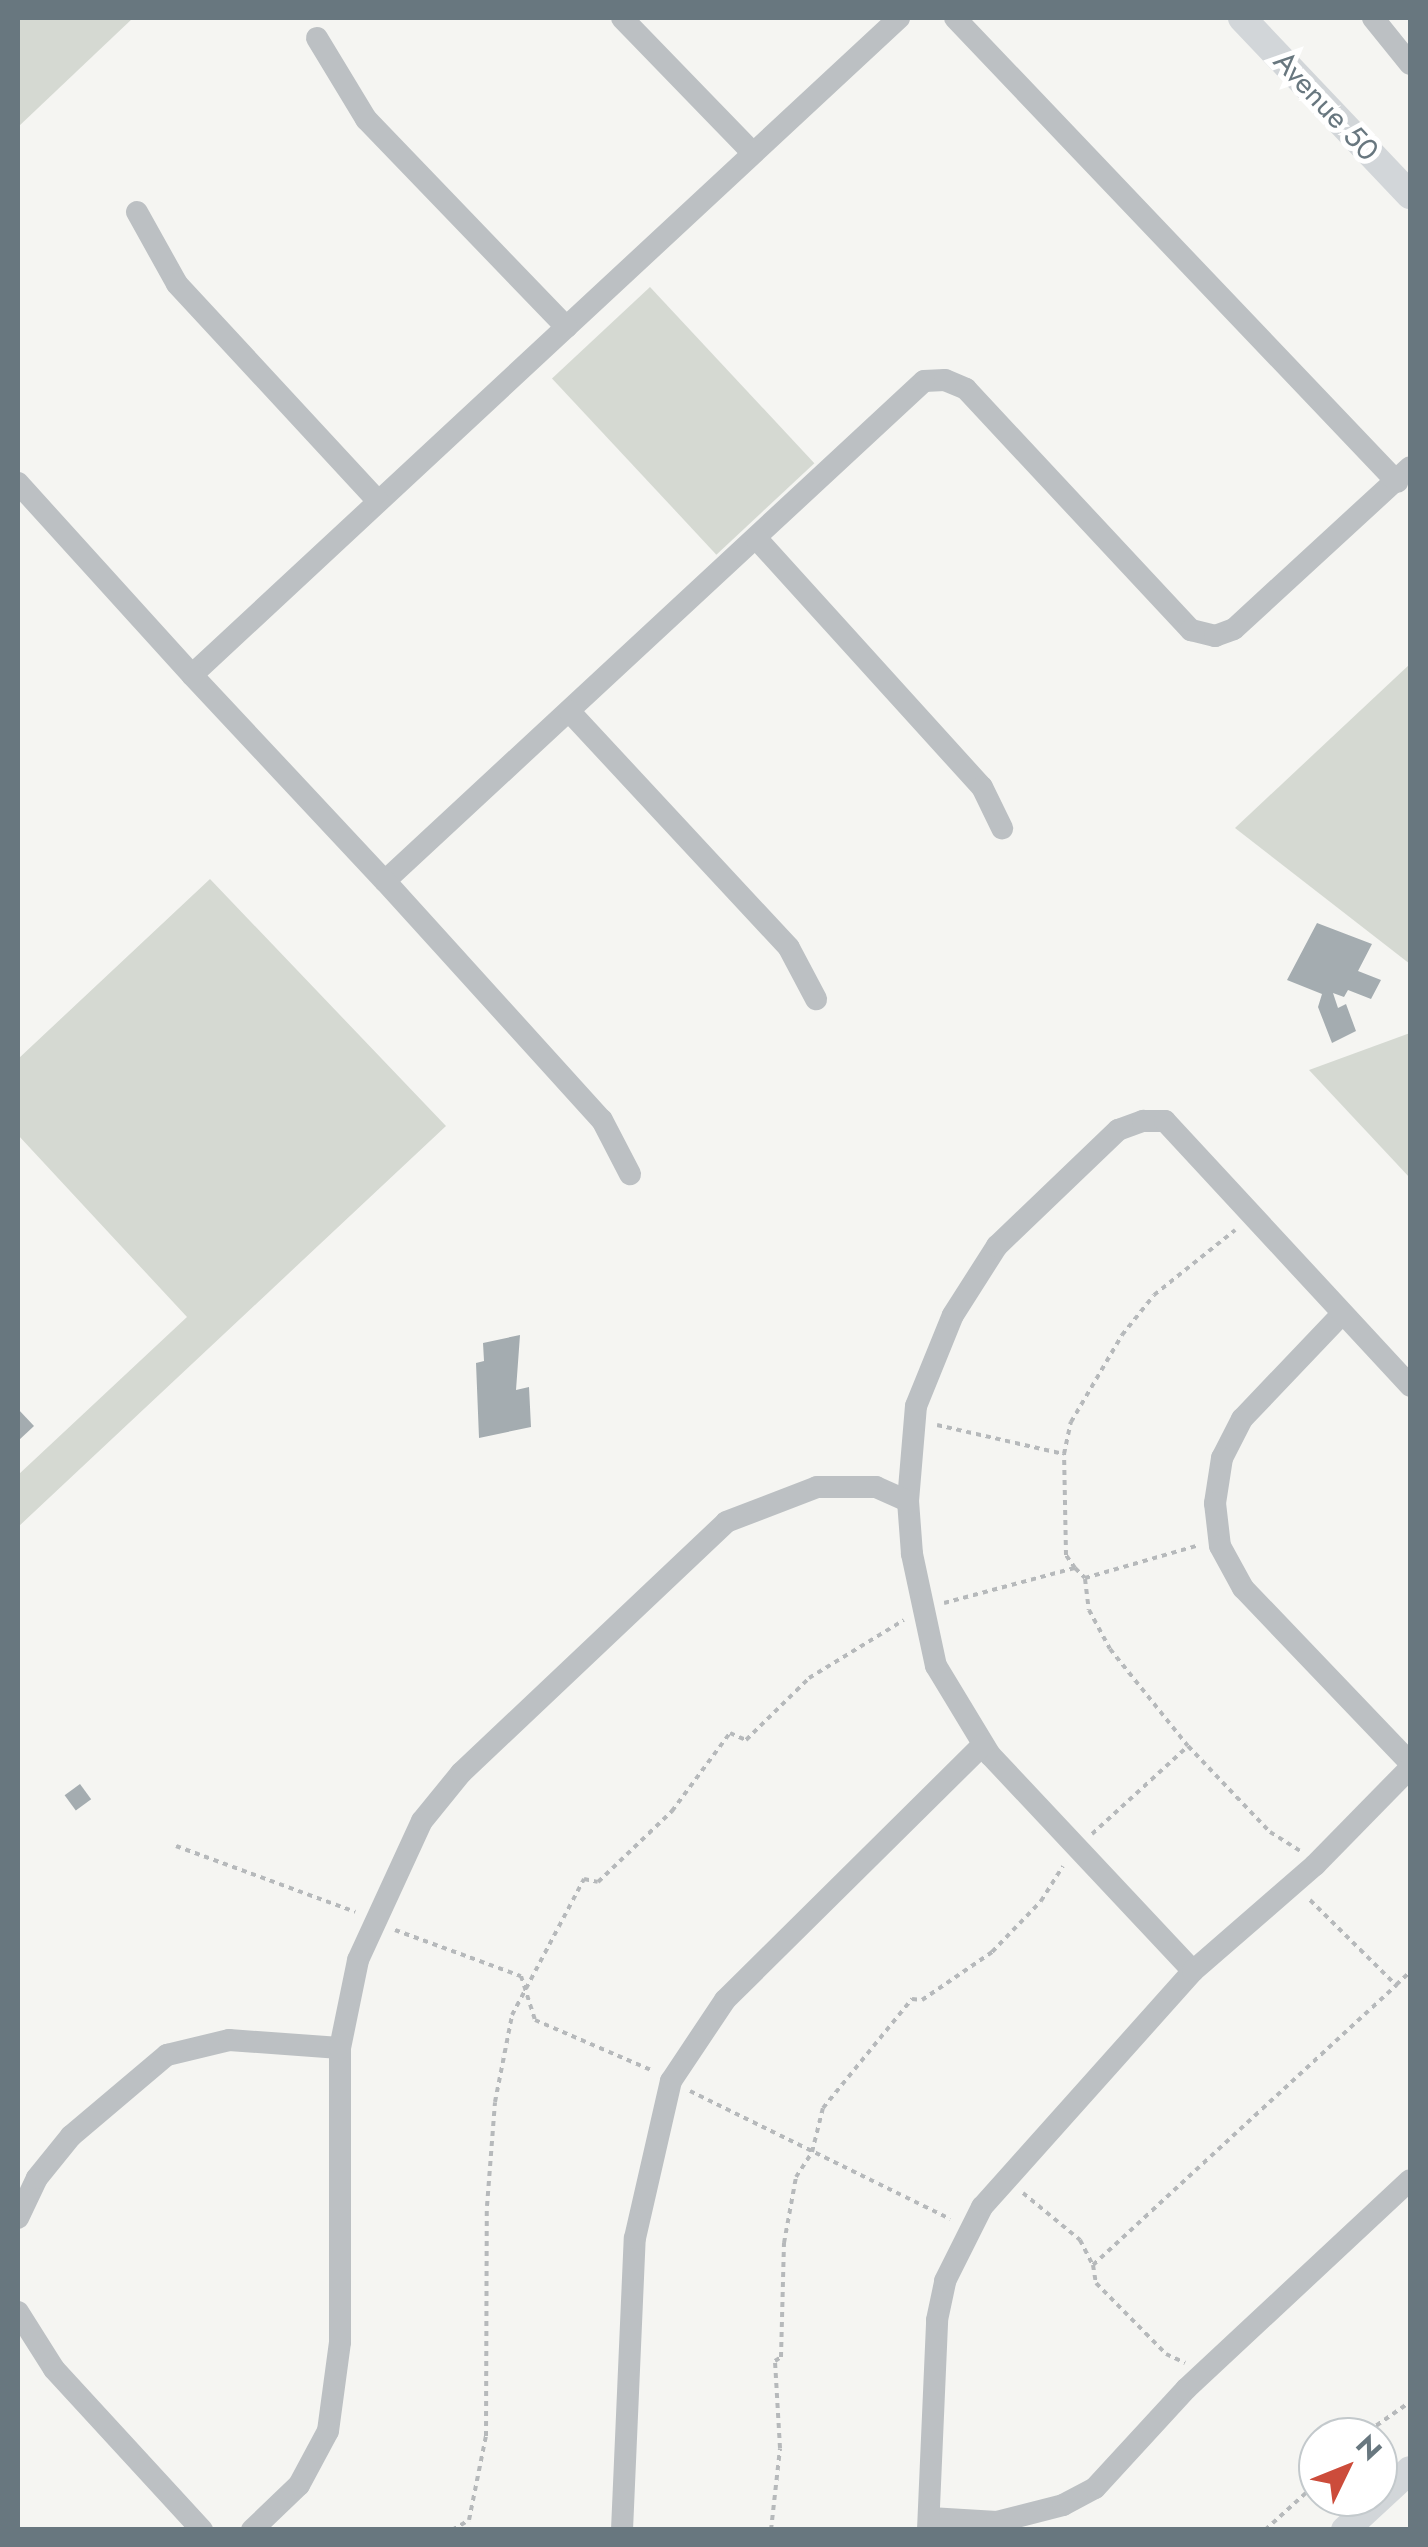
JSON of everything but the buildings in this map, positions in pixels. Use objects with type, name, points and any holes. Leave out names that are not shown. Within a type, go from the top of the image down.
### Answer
[{"type":"main road","name":"Avenue 50","points":[[1242,18],[1410,196]]},
{"type":"main road","points":[[1345,2530],[1410,2470]]},
{"type":"street","points":[[622,18],[752,153]]},
{"type":"street","points":[[192,675],[899,18]]},
{"type":"street","points":[[385,881],[924,382],[934,380],[966,389],[1191,630],[1215,636],[1234,629],[1406,474],[955,18]]},
{"type":"street","points":[[1373,18],[1410,64]]},
{"type":"street","points":[[317,38],[366,119],[566,327]]},
{"type":"street","points":[[137,212],[177,284],[378,501]]},
{"type":"street","points":[[18,483],[602,1120],[630,1174]]},
{"type":"street","points":[[756,538],[982,787],[1002,828]]},
{"type":"street","points":[[569,711],[789,948],[816,999]]},
{"type":"street","points":[[1193,1971],[983,1745],[936,1666],[920,1608],[908,1501],[915,1421],[953,1315],[997,1246],[1118,1130],[1164,1121],[1410,1386]]},
{"type":"street","points":[[1342,1314],[1242,1419],[1222,1458],[1219,1540],[1243,1588],[1410,1766],[1315,1865],[1193,1971],[1005,2178],[968,2231],[945,2280],[937,2320],[929,2524],[997,2522],[1080,2496],[1123,2461],[1200,2375],[1410,2180]]},
{"type":"street","points":[[252,2530],[277,2512],[314,2461],[335,2396],[340,2048],[358,1960],[377,1922],[395,1868],[461,1773],[726,1522],[817,1487],[876,1488],[908,1501]]},
{"type":"street","points":[[622,2530],[635,2238],[671,2082],[725,2000],[983,1745]]},
{"type":"street","points":[[18,2218],[37,2178],[71,2136],[167,2056],[230,2040],[340,2048]]},
{"type":"street","points":[[18,2312],[54,2369],[202,2530]]},
{"type":"path","points":[[1250,1214],[1154,1295],[1122,1335],[1071,1422],[1064,1454],[1066,1555],[1086,1578],[1088,1610],[1110,1649],[1188,1746],[1270,1832],[1315,1865]]},
{"type":"path","points":[[915,1421],[1064,1454]]},
{"type":"path","points":[[1086,1578],[1219,1540]]},
{"type":"path","points":[[452,2530],[469,2520],[486,2436],[495,2102],[506,2032],[584,1879],[598,1882],[672,1811],[730,1733],[746,1740],[766,1712],[808,1678],[920,1608],[1075,1568]]},
{"type":"path","points":[[771,2530],[780,2448],[775,2361],[781,2357],[784,2243],[796,2177],[812,2152],[824,2108],[852,2068],[912,1998],[922,2000],[992,1952],[1041,1901],[1076,1846],[1188,1746]]},
{"type":"path","points":[[176,1846],[520,1976],[535,2020],[784,2132],[812,2152],[968,2231]]},
{"type":"path","points":[[1294,1884],[1396,1985]]},
{"type":"path","points":[[1094,2265],[1410,1972]]},
{"type":"path","points":[[1005,2178],[1080,2240],[1094,2265],[1096,2283],[1166,2354],[1200,2375]]},
{"type":"path","points":[[1389,2417],[1410,2402]]},
{"type":"path","points":[[1265,2530],[1298,2500]]},
{"type":"shaded area","points":[[18,18],[133,18],[18,127]]},
{"type":"shaded area","points":[[650,287],[814,463],[716,555],[552,378]]},
{"type":"shaded area","points":[[1410,664],[1410,964],[1235,828]]},
{"type":"shaded area","points":[[210,879],[446,1126],[18,1527],[18,1475],[187,1317],[18,1135],[18,1059]]},
{"type":"shaded area","points":[[1410,1033],[1410,1178],[1309,1070]]}]
